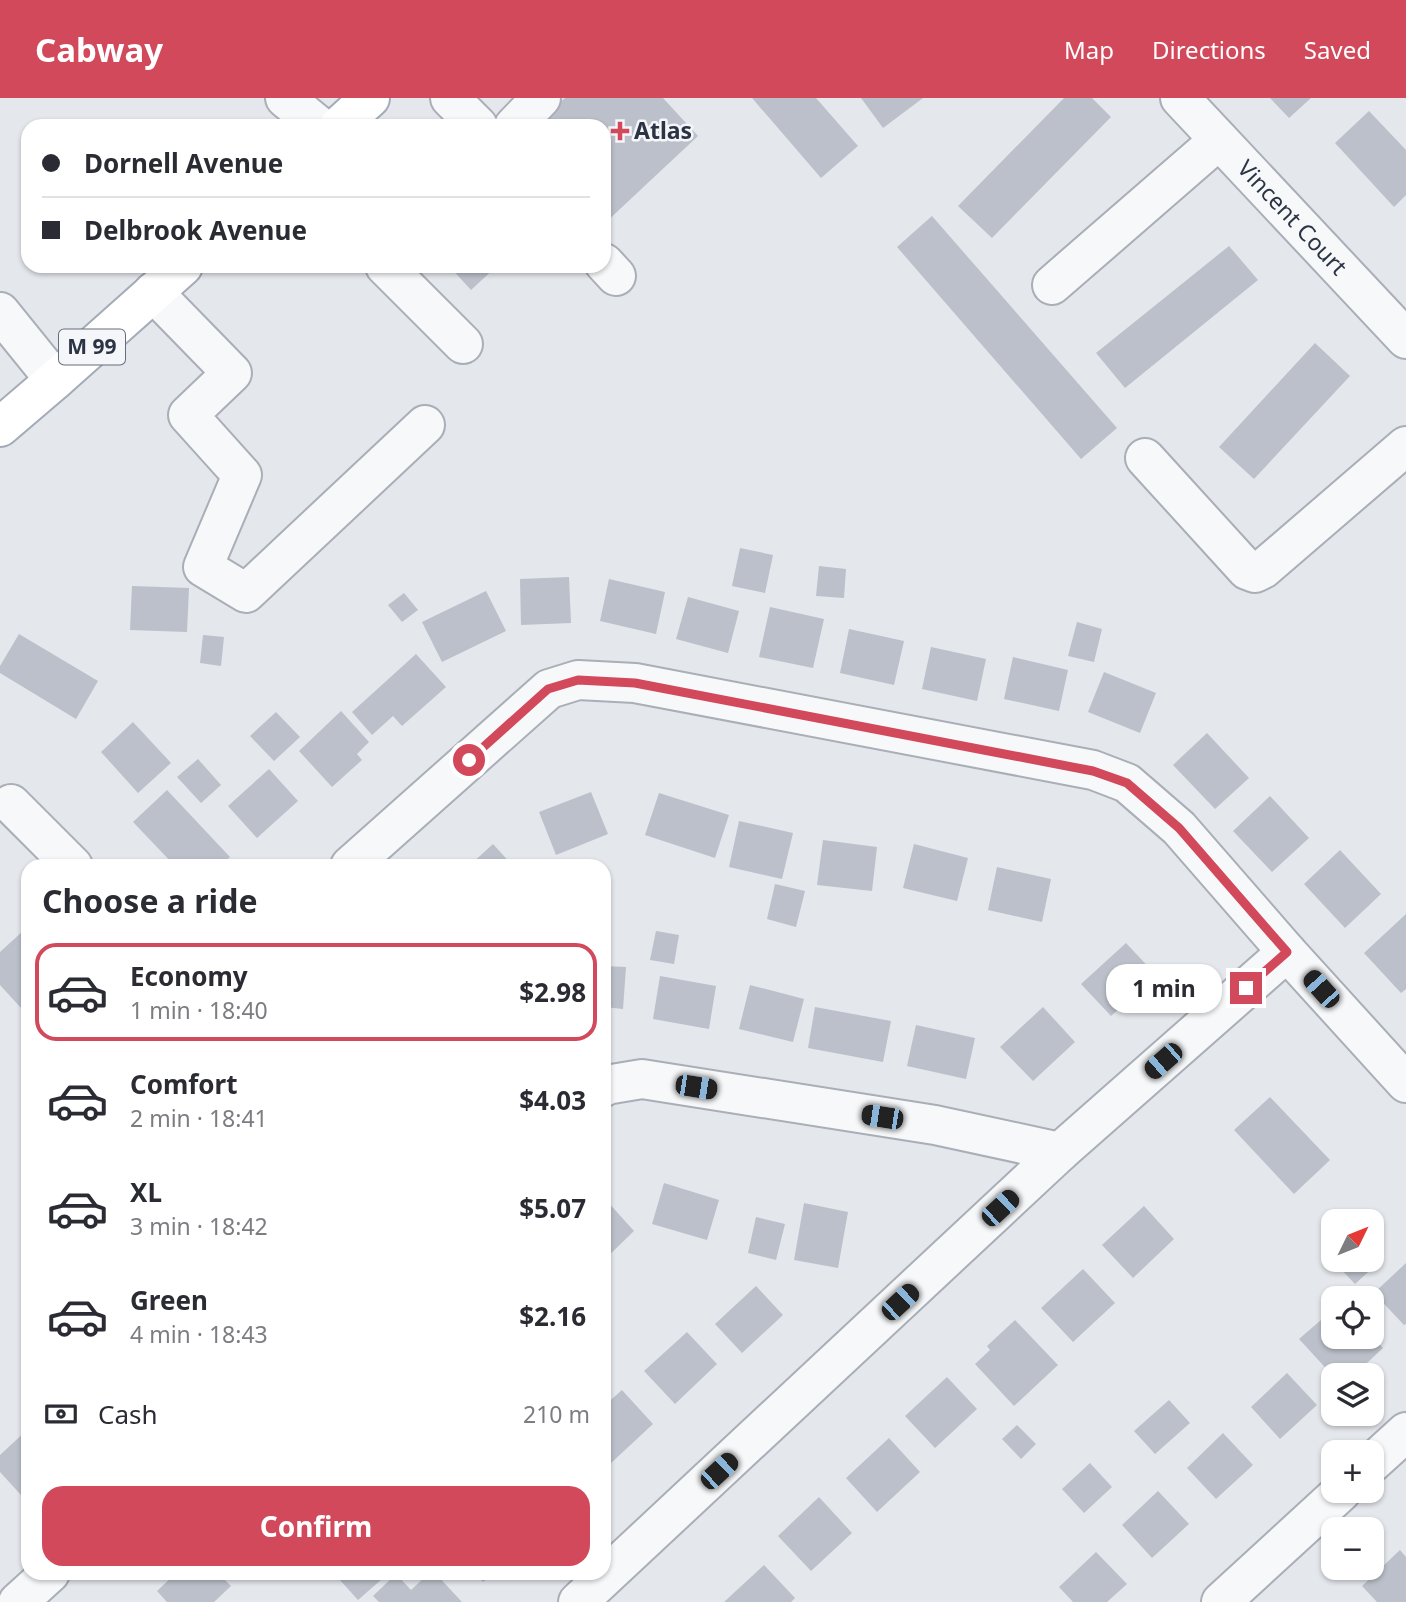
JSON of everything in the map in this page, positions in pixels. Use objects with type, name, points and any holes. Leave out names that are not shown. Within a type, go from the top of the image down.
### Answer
[{"type":"main road","points":[[347,119],[370,98]]},
{"type":"main road","name":"M 99","points":[[0,427],[175,273]]},
{"type":"street","points":[[285,98],[310,119]]},
{"type":"street","points":[[450,98],[471,119]]},
{"type":"street","points":[[521,119],[541,98]]},
{"type":"street","name":"Vincent Court","points":[[1180,98],[1406,339]]},
{"type":"street","points":[[1052,285],[1219,140]]},
{"type":"street","points":[[392,273],[463,344]]},
{"type":"street","points":[[153,292],[232,373],[188,415],[242,475],[203,568],[246,593],[425,425]]},
{"type":"street","points":[[0,312],[55,380]]},
{"type":"street","points":[[1145,458],[1247,570],[1255,573],[1406,446]]},
{"type":"street","points":[[359,859],[548,689],[578,680],[635,683],[1093,771],[1127,783],[1179,828],[1406,1083]]},
{"type":"street","points":[[11,804],[66,859]]},
{"type":"street","points":[[611,1571],[1060,1152],[1287,952]]},
{"type":"street","points":[[611,1084],[642,1079],[935,1125],[1060,1152]]},
{"type":"street","points":[[1384,1452],[1406,1432]]},
{"type":"street","points":[[1221,1602],[1329,1503]]},
{"type":"street","points":[[18,1602],[42,1580]]},
{"type":"street","points":[[578,1602],[602,1580]]},
{"type":"building","points":[[565,98],[663,98],[698,136],[611,217],[611,119],[542,119]]},
{"type":"building","points":[[752,98],[816,98],[858,146],[821,178]]},
{"type":"building","points":[[861,98],[923,98],[883,128]]},
{"type":"building","points":[[1064,98],[1092,98],[1111,117],[992,238],[958,206]]},
{"type":"building","points":[[1270,98],[1311,98],[1289,118]]},
{"type":"building","points":[[1369,111],[1406,150],[1406,195],[1394,207],[1335,143]]},
{"type":"building","points":[[932,216],[1117,428],[1081,459],[897,247]]},
{"type":"building","points":[[1229,246],[1258,280],[1125,388],[1096,353]]},
{"type":"building","points":[[455,273],[489,273],[471,290]]},
{"type":"building","points":[[1315,343],[1350,376],[1254,479],[1219,447]]},
{"type":"building","points":[[740,548],[773,555],[765,593],[732,586]]},
{"type":"building","points":[[819,566],[846,569],[844,598],[816,596]]},
{"type":"building","points":[[569,577],[571,623],[521,625],[520,579]]},
{"type":"building","points":[[609,579],[665,592],[656,634],[600,621]]},
{"type":"building","points":[[132,586],[189,588],[187,632],[130,630]]},
{"type":"building","points":[[486,591],[506,631],[442,662],[422,622]]},
{"type":"building","points":[[404,593],[418,610],[402,622],[388,605]]},
{"type":"building","points":[[688,597],[739,611],[728,653],[676,639]]},
{"type":"building","points":[[770,607],[824,619],[813,668],[759,657]]},
{"type":"building","points":[[1077,622],[1102,629],[1094,662],[1068,656]]},
{"type":"building","points":[[849,629],[904,641],[894,685],[840,673]]},
{"type":"building","points":[[19,634],[98,681],[76,719],[0,673],[0,666]]},
{"type":"building","points":[[203,635],[224,637],[221,666],[200,663]]},
{"type":"building","points":[[931,647],[986,659],[977,701],[922,689]]},
{"type":"building","points":[[416,654],[446,687],[402,726],[393,716],[372,735],[352,712]]},
{"type":"building","points":[[1013,657],[1068,670],[1059,711],[1004,699]]},
{"type":"building","points":[[1104,672],[1156,693],[1140,733],[1088,712]]},
{"type":"building","points":[[341,711],[369,742],[357,754],[362,760],[332,787],[299,751]]},
{"type":"building","points":[[276,712],[300,737],[274,761],[250,736]]},
{"type":"building","points":[[133,722],[171,763],[138,793],[101,752]]},
{"type":"building","points":[[1207,733],[1249,778],[1215,809],[1173,765]]},
{"type":"building","points":[[198,759],[221,785],[201,803],[177,777]]},
{"type":"building","points":[[269,769],[298,801],[257,838],[228,806]]},
{"type":"building","points":[[167,790],[230,857],[168,859],[133,822]]},
{"type":"building","points":[[591,792],[608,834],[556,855],[539,812]]},
{"type":"building","points":[[659,793],[729,815],[715,858],[645,835]]},
{"type":"building","points":[[1270,796],[1309,838],[1272,872],[1233,831]]},
{"type":"building","points":[[739,821],[793,833],[782,879],[729,867]]},
{"type":"building","points":[[823,840],[877,847],[872,891],[817,885]]},
{"type":"building","points":[[493,844],[507,859],[477,859]]},
{"type":"building","points":[[914,844],[968,858],[957,901],[903,888]]},
{"type":"building","points":[[1340,850],[1381,894],[1345,928],[1304,884]]},
{"type":"building","points":[[997,867],[1051,879],[1042,922],[988,910]]},
{"type":"building","points":[[775,884],[805,891],[796,927],[767,919]]},
{"type":"building","points":[[1406,914],[1406,989],[1401,993],[1364,953]]},
{"type":"building","points":[[656,931],[679,935],[674,964],[650,960]]},
{"type":"building","points":[[21,933],[21,1008],[0,985],[0,952]]},
{"type":"building","points":[[1126,943],[1156,975],[1111,1016],[1081,984]]},
{"type":"building","points":[[611,966],[626,967],[623,1009],[611,1008]]},
{"type":"building","points":[[660,976],[716,986],[709,1029],[653,1019]]},
{"type":"building","points":[[750,985],[804,999],[793,1042],[739,1029]]},
{"type":"building","points":[[815,1007],[891,1021],[883,1062],[808,1048]]},
{"type":"building","points":[[1043,1007],[1075,1042],[1033,1081],[1000,1047]]},
{"type":"building","points":[[916,1025],[975,1038],[966,1079],[907,1066]]},
{"type":"building","points":[[1270,1097],[1330,1160],[1294,1194],[1234,1130]]},
{"type":"building","points":[[664,1183],[719,1200],[707,1240],[652,1224]]},
{"type":"building","points":[[804,1203],[848,1212],[838,1268],[794,1260]]},
{"type":"building","points":[[611,1206],[634,1231],[611,1253]]},
{"type":"building","points":[[1144,1206],[1174,1239],[1133,1278],[1102,1245]]},
{"type":"building","points":[[756,1217],[785,1224],[776,1260],[748,1253]]},
{"type":"building","points":[[1406,1263],[1406,1324],[1384,1304],[1384,1286],[1381,1286]]},
{"type":"building","points":[[1083,1269],[1115,1303],[1073,1342],[1041,1308]]},
{"type":"building","points":[[1344,1272],[1368,1272],[1355,1284]]},
{"type":"building","points":[[756,1286],[783,1315],[742,1353],[715,1324]]},
{"type":"building","points":[[1015,1320],[1058,1365],[1014,1406],[975,1364],[990,1350],[987,1346]]},
{"type":"building","points":[[1321,1320],[1321,1349],[1382,1349],[1367,1363],[1321,1363],[1299,1339]]},
{"type":"building","points":[[687,1332],[717,1364],[675,1404],[644,1371]]},
{"type":"building","points":[[1287,1373],[1317,1405],[1280,1439],[1251,1407]]},
{"type":"building","points":[[947,1377],[977,1409],[935,1448],[905,1416]]},
{"type":"building","points":[[622,1390],[653,1424],[611,1463],[611,1400]]},
{"type":"building","points":[[1169,1400],[1190,1423],[1155,1454],[1134,1431]]},
{"type":"building","points":[[1017,1425],[1036,1444],[1021,1459],[1002,1439]]},
{"type":"building","points":[[1223,1433],[1253,1465],[1216,1499],[1187,1468]]},
{"type":"building","points":[[21,1436],[21,1495],[0,1472],[0,1455]]},
{"type":"building","points":[[889,1438],[920,1472],[877,1512],[846,1478]]},
{"type":"building","points":[[1090,1463],[1112,1487],[1084,1513],[1062,1489]]},
{"type":"building","points":[[1158,1491],[1189,1524],[1152,1558],[1122,1525]]},
{"type":"building","points":[[819,1497],[852,1533],[811,1571],[778,1536]]},
{"type":"building","points":[[1400,1550],[1406,1557],[1406,1602],[1377,1602],[1362,1586],[1368,1580],[1384,1580],[1384,1565]]},
{"type":"building","points":[[1096,1552],[1127,1584],[1107,1602],[1073,1602],[1059,1587]]},
{"type":"building","points":[[764,1565],[795,1598],[791,1602],[724,1602]]},
{"type":"building","points":[[169,1580],[225,1580],[231,1586],[214,1602],[167,1602],[157,1591]]},
{"type":"building","points":[[340,1580],[381,1580],[358,1600]]},
{"type":"building","points":[[390,1580],[402,1580],[411,1590],[422,1580],[442,1580],[462,1602],[379,1602],[373,1596]]},
{"type":"place","name":"Atlas","points":[[620,131]]},
{"type":"route","points":[[469,760],[548,689],[578,680],[635,683],[1093,771],[1127,783],[1179,828],[1287,952],[1246,988]]}]
